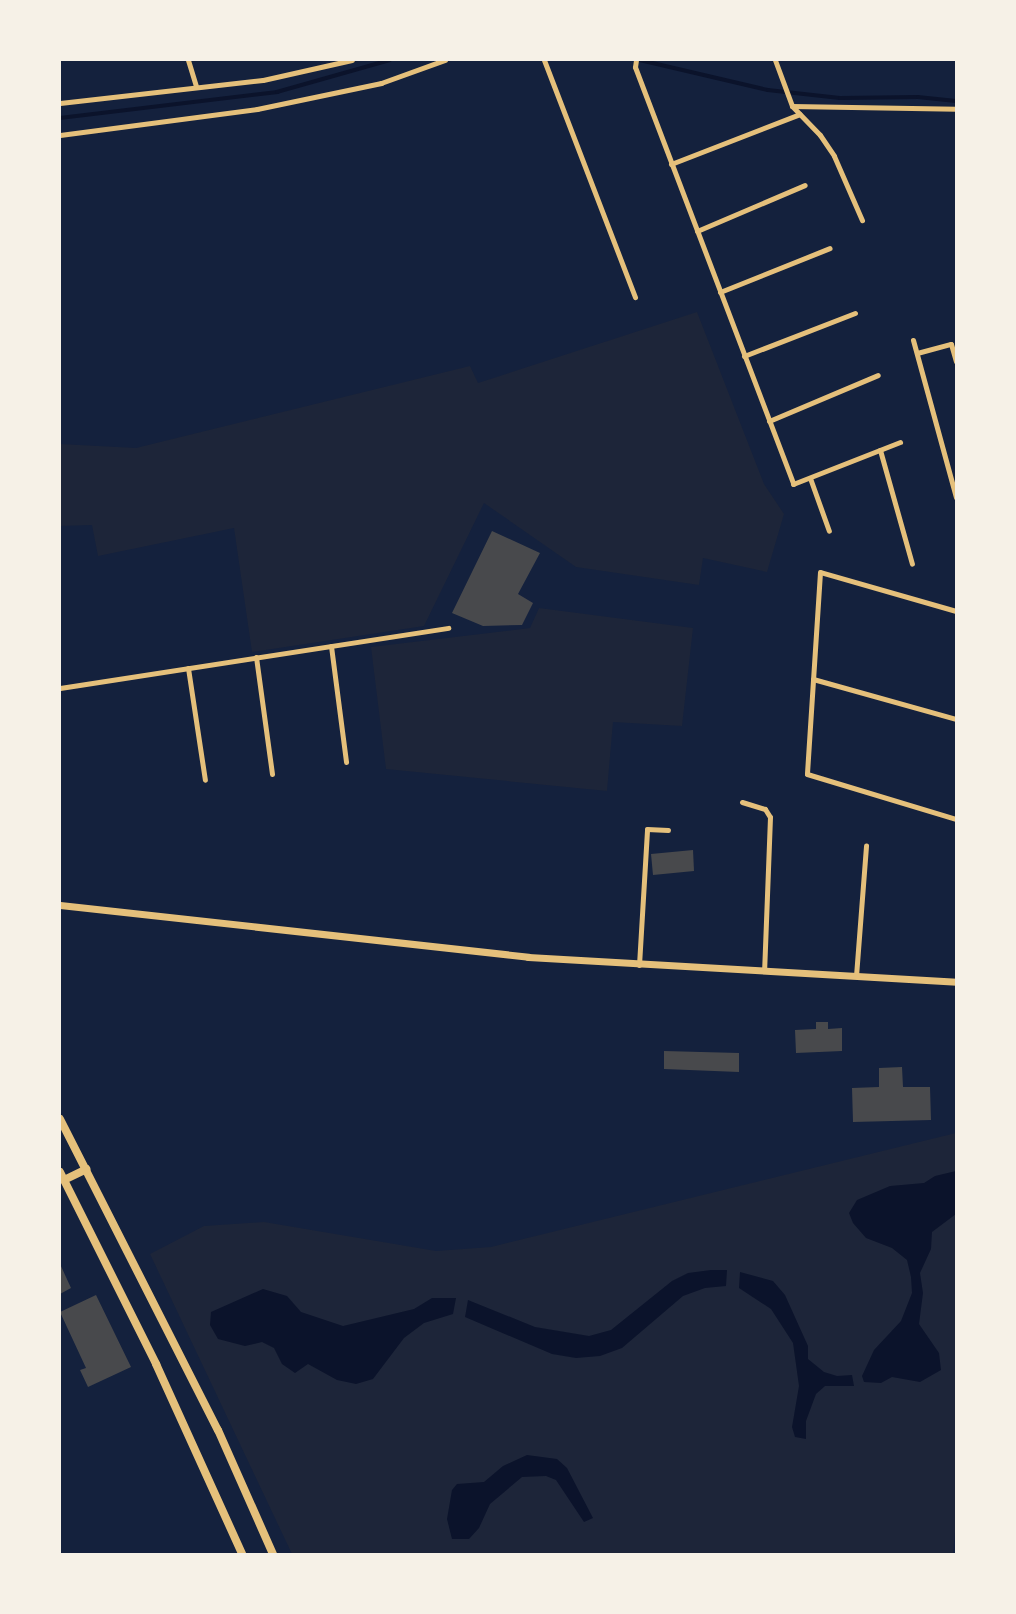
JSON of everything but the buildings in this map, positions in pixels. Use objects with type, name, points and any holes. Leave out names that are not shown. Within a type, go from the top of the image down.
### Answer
[{"type":"main road","points":[[60,905],[528,957],[957,982]]},
{"type":"main road","points":[[60,1119],[218,1430],[274,1555]]},
{"type":"main road","points":[[87,1169],[62,1176],[162,1376],[242,1555]]},
{"type":"street","points":[[188,60],[196,87]]},
{"type":"street","points":[[60,103],[263,80],[352,60]]},
{"type":"street","points":[[60,135],[257,108],[381,83],[445,60]]},
{"type":"street","points":[[544,60],[635,297]]},
{"type":"street","points":[[636,60],[635,67],[793,484],[900,442]]},
{"type":"street","points":[[775,60],[792,106],[820,135],[834,156],[862,220]]},
{"type":"street","points":[[792,106],[957,109]]},
{"type":"street","points":[[671,164],[800,114]]},
{"type":"street","points":[[697,231],[805,185]]},
{"type":"street","points":[[720,292],[830,248]]},
{"type":"street","points":[[744,356],[855,313]]},
{"type":"street","points":[[913,340],[957,497]]},
{"type":"street","points":[[917,354],[951,344],[956,359]]},
{"type":"street","points":[[769,421],[878,375]]},
{"type":"street","points":[[880,450],[912,564]]},
{"type":"street","points":[[810,478],[829,531]]},
{"type":"street","points":[[957,611],[820,572],[807,774],[957,819]]},
{"type":"street","points":[[60,688],[449,628]]},
{"type":"street","points":[[331,646],[346,762]]},
{"type":"street","points":[[257,657],[272,774]]},
{"type":"street","points":[[188,668],[205,780]]},
{"type":"street","points":[[813,679],[957,719]]},
{"type":"street","points":[[742,802],[765,809],[770,817],[764,970]]},
{"type":"street","points":[[639,965],[647,829],[668,830]]},
{"type":"street","points":[[856,976],[866,845]]},
{"type":"shaded area","points":[[697,312],[764,484],[784,514],[767,572],[703,558],[699,585],[576,567],[484,503],[424,626],[252,652],[234,528],[98,556],[92,525],[60,526],[60,444],[136,448],[470,366],[478,383]]},
{"type":"shaded area","points":[[539,608],[693,628],[682,726],[613,722],[607,791],[386,769],[371,647],[530,628]]},
{"type":"shaded area","points":[[956,1133],[956,1521],[953,1554],[292,1554],[150,1254],[204,1226],[264,1222],[436,1251],[491,1247]]},
{"type":"shaded area","points":[[956,1171],[956,1214],[932,1232],[931,1249],[920,1273],[923,1293],[919,1324],[939,1353],[941,1370],[920,1382],[892,1377],[881,1383],[864,1382],[862,1376],[874,1350],[901,1321],[912,1293],[911,1277],[907,1260],[892,1248],[866,1238],[853,1223],[849,1213],[857,1200],[890,1186],[924,1183],[935,1176]]},
{"type":"shaded area","points":[[727,1270],[726,1286],[705,1288],[683,1296],[622,1348],[600,1356],[576,1358],[552,1354],[465,1317],[468,1300],[535,1327],[589,1336],[611,1330],[672,1281],[688,1273]]},
{"type":"shaded area","points":[[740,1272],[773,1281],[785,1295],[808,1346],[808,1359],[824,1372],[837,1376],[852,1375],[854,1386],[825,1386],[816,1394],[806,1421],[806,1439],[795,1437],[792,1427],[799,1386],[793,1343],[771,1309],[739,1288]]},
{"type":"shaded area","points":[[263,1289],[287,1296],[301,1312],[343,1326],[414,1309],[432,1298],[456,1298],[453,1314],[424,1323],[404,1338],[373,1379],[356,1384],[337,1380],[308,1364],[295,1373],[282,1364],[274,1348],[262,1342],[245,1346],[218,1339],[210,1325],[211,1312]]},
{"type":"shaded area","points":[[527,1455],[557,1459],[567,1468],[593,1518],[584,1522],[556,1480],[546,1476],[522,1477],[490,1504],[479,1528],[469,1539],[452,1539],[447,1519],[452,1490],[457,1484],[484,1482],[503,1466]]},
{"type":"waterway","points":[[60,118],[277,92],[390,60]]},
{"type":"waterway","points":[[640,60],[768,90],[840,98],[918,97],[956,101]]}]
